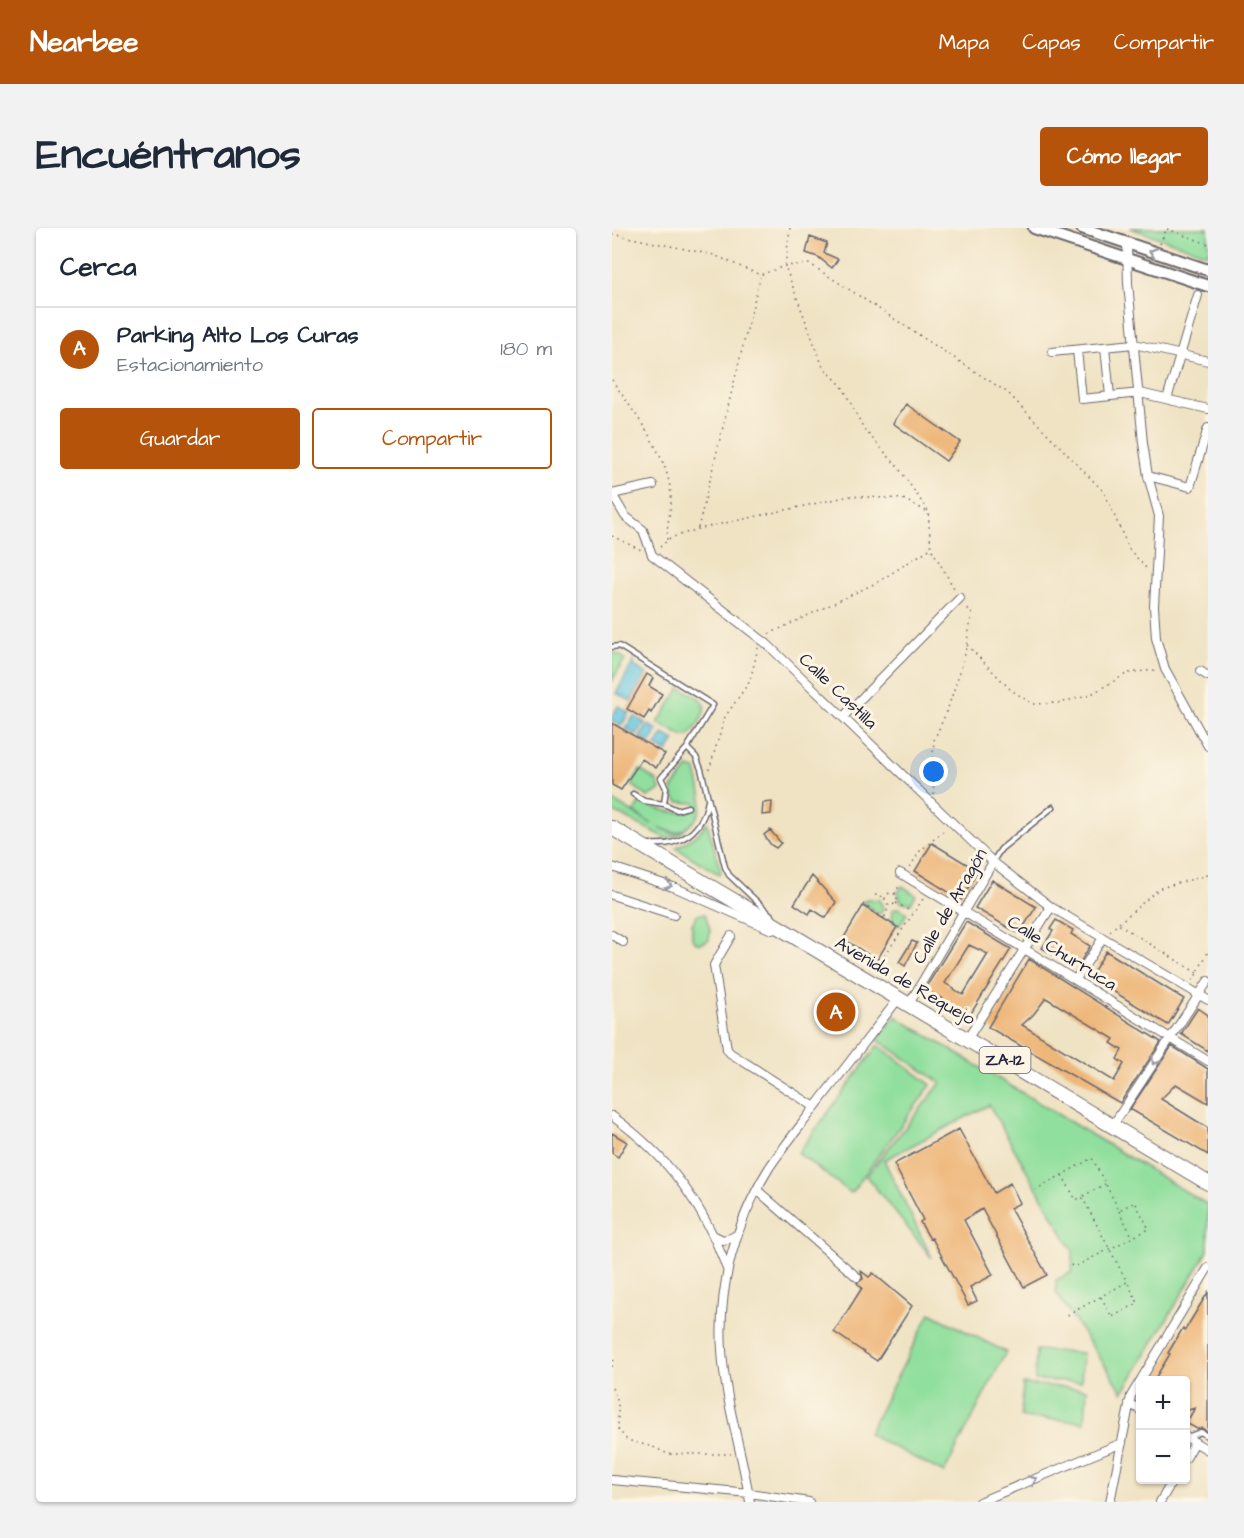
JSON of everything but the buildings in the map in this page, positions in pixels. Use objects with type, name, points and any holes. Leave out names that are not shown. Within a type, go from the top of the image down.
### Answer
[{"type":"highway","name":"Avenida de Requejo","points":[[612,828],[1208,1183]]},
{"type":"main road","points":[[1034,228],[1208,286]]},
{"type":"main road","points":[[1082,228],[1208,270]]},
{"type":"street","points":[[1127,243],[1143,443],[1148,476],[1159,516],[1154,606],[1156,638],[1165,669],[1208,746]]},
{"type":"street","points":[[1167,399],[1198,295]]},
{"type":"street","points":[[1052,352],[1134,344],[1208,361]]},
{"type":"street","points":[[1106,347],[1110,396]]},
{"type":"street","points":[[1077,350],[1082,399],[1140,393],[1208,409]]},
{"type":"street","points":[[1148,476],[1190,487],[1208,428]]},
{"type":"street","points":[[612,494],[653,486]]},
{"type":"street","name":"Calle Castilla","points":[[612,494],[624,516],[643,530],[652,555],[760,638],[993,862],[1051,907],[1208,1000]]},
{"type":"street","points":[[843,717],[960,598]]},
{"type":"street","points":[[1200,671],[1208,676]]},
{"type":"street","name":"Calle de Aragón","points":[[750,1502],[728,1396],[722,1352],[722,1317],[728,1270],[738,1234],[757,1190],[777,1156],[904,1001],[965,912],[993,862]]},
{"type":"street","points":[[612,867],[676,888],[800,941]]},
{"type":"street","name":"Calle Churruca","points":[[902,874],[1208,1061]]},
{"type":"street","points":[[612,894],[674,915]]},
{"type":"street","points":[[968,1038],[1051,907]]},
{"type":"street","points":[[612,935],[623,942]]},
{"type":"street","points":[[731,936],[714,965],[727,1049],[815,1107]]},
{"type":"street","points":[[1076,979],[1102,938]]},
{"type":"street","points":[[1113,1125],[1208,981]]},
{"type":"street","points":[[612,1116],[641,1139],[670,1168],[698,1205],[714,1233],[728,1270]]},
{"type":"street","points":[[757,1190],[857,1277]]},
{"type":"street","points":[[714,1233],[723,1240],[731,1239],[738,1234]]},
{"type":"street","points":[[1110,1502],[1132,1393],[1208,1268]]},
{"type":"street","points":[[1129,1403],[1136,1407]]},
{"type":"street","points":[[1190,1439],[1208,1450]]},
{"type":"street","points":[[1190,1450],[1195,1442]]},
{"type":"street","points":[[979,1502],[1122,1443]]},
{"type":"street","points":[[612,1480],[749,1493],[808,1502]]},
{"type":"street","points":[[1160,1502],[1170,1484]]},
{"type":"lane","points":[[612,647],[619,645],[713,705],[687,748],[662,778],[666,788],[664,804]]},
{"type":"lane","name":"Avenida de Requejo","points":[[687,748],[696,757],[704,778],[725,867],[729,875],[800,941]]},
{"type":"lane","points":[[633,794],[644,801],[664,804],[677,810],[688,807]]},
{"type":"lane","points":[[633,841],[670,844],[681,840],[701,823],[706,812],[708,796]]},
{"type":"lane","name":"Calle de Aragón","points":[[993,862],[1001,849],[1053,807]]},
{"type":"lane","points":[[1190,1436],[1201,1432],[1208,1437]]},
{"type":"path","points":[[790,228],[785,266],[824,367],[842,386],[864,429],[898,467],[928,512],[931,548],[972,614],[967,645],[947,711],[934,740],[932,768],[936,807]]},
{"type":"path","points":[[1158,254],[1167,229],[1208,244]]},
{"type":"path","points":[[612,234],[714,255],[760,275],[785,266],[810,264],[1008,393],[1104,492],[1129,549],[1156,578]]},
{"type":"path","points":[[698,529],[760,275]]},
{"type":"path","points":[[612,380],[648,435],[668,475],[671,500],[666,526],[666,541]]},
{"type":"path","points":[[612,536],[652,555],[670,538],[698,529],[850,496],[903,499],[928,512]]},
{"type":"path","points":[[704,778],[713,761],[725,717],[750,681],[760,638],[878,582],[931,548]]},
{"type":"path","points":[[967,645],[1011,690],[1033,704],[1060,703],[1093,693],[1128,673],[1165,669]]},
{"type":"path","points":[[896,903],[895,894],[902,874],[920,851],[953,823]]},
{"type":"path","points":[[1102,938],[1160,888],[1208,875]]},
{"type":"path","points":[[868,980],[928,890]]},
{"type":"path","points":[[885,897],[888,893],[895,894]]},
{"type":"path","points":[[875,895],[885,897]]},
{"type":"path","points":[[885,897],[885,902],[889,905]]},
{"type":"path","points":[[889,905],[896,903],[913,913]]},
{"type":"path","points":[[863,904],[902,929]]},
{"type":"path","points":[[885,918],[889,905]]},
{"type":"path","points":[[1118,924],[1197,973]]},
{"type":"path","points":[[1189,989],[1208,952]]},
{"type":"path","points":[[1035,1190],[1092,1158],[1133,1237]]},
{"type":"path","points":[[1062,1175],[1076,1200],[1105,1184]]},
{"type":"path","points":[[1082,1197],[1138,1303],[1112,1317],[1100,1296]]},
{"type":"path","points":[[1069,1265],[1076,1266],[1149,1229],[1135,1202],[1119,1210]]},
{"type":"path","points":[[1066,1316],[1127,1282]]},
{"type":"path","points":[[612,1354],[614,1362],[612,1367]]},
{"type":"path","points":[[612,1388],[618,1402],[618,1429],[632,1443],[653,1447],[668,1454],[741,1453]]},
{"type":"green space","points":[[1130,228],[1208,228],[1208,254]]},
{"type":"green space","points":[[612,653],[625,659],[612,681]]},
{"type":"green space","points":[[680,688],[697,697],[704,705],[701,719],[689,736],[682,736],[658,723]]},
{"type":"green space","points":[[688,768],[696,770],[701,791],[701,805],[697,817],[683,830],[674,832],[658,827],[674,834],[685,830],[676,836],[666,838],[612,811],[612,800],[652,824],[634,812],[640,802],[661,810],[676,812],[697,807],[695,803],[678,802],[673,796],[672,789]]},
{"type":"green space","points":[[640,770],[657,781],[660,790],[648,797],[631,784]]},
{"type":"green space","points":[[707,822],[721,872],[719,874],[676,848],[698,834]]},
{"type":"green space","points":[[902,886],[916,895],[911,903],[901,902],[898,892]]},
{"type":"green space","points":[[867,899],[880,900],[883,909],[880,914],[862,903]]},
{"type":"green space","points":[[898,908],[907,913],[899,926],[892,921],[893,910]]},
{"type":"green space","points":[[705,914],[710,930],[709,940],[697,943],[692,938],[692,924],[697,915]]},
{"type":"green space","points":[[895,1016],[1208,1205],[1208,1251],[1123,1392],[1056,1293],[1056,1280],[1072,1272],[1073,1251],[989,1105],[884,1160],[932,1258],[866,1176],[941,1083],[878,1040]]},
{"type":"green space","points":[[878,1045],[931,1085],[851,1193],[798,1153]]},
{"type":"green space","points":[[930,1313],[1006,1352],[944,1473],[868,1434]]},
{"type":"green space","points":[[1036,1350],[1083,1353],[1081,1382],[1035,1380]]},
{"type":"green space","points":[[1023,1384],[1087,1389],[1085,1422],[1021,1417]]},
{"type":"water","points":[[634,661],[634,666],[647,674],[631,701],[616,693]]},
{"type":"water","points":[[618,706],[629,713],[621,726],[612,721]]},
{"type":"water","points":[[634,716],[645,723],[636,735],[626,729]]},
{"type":"water","points":[[648,725],[658,730],[651,743],[640,737]]},
{"type":"water","points":[[663,734],[675,740],[667,752],[656,746]]},
{"type":"place","name":"Parking Alto Los Curas","points":[[836,1012]]}]
